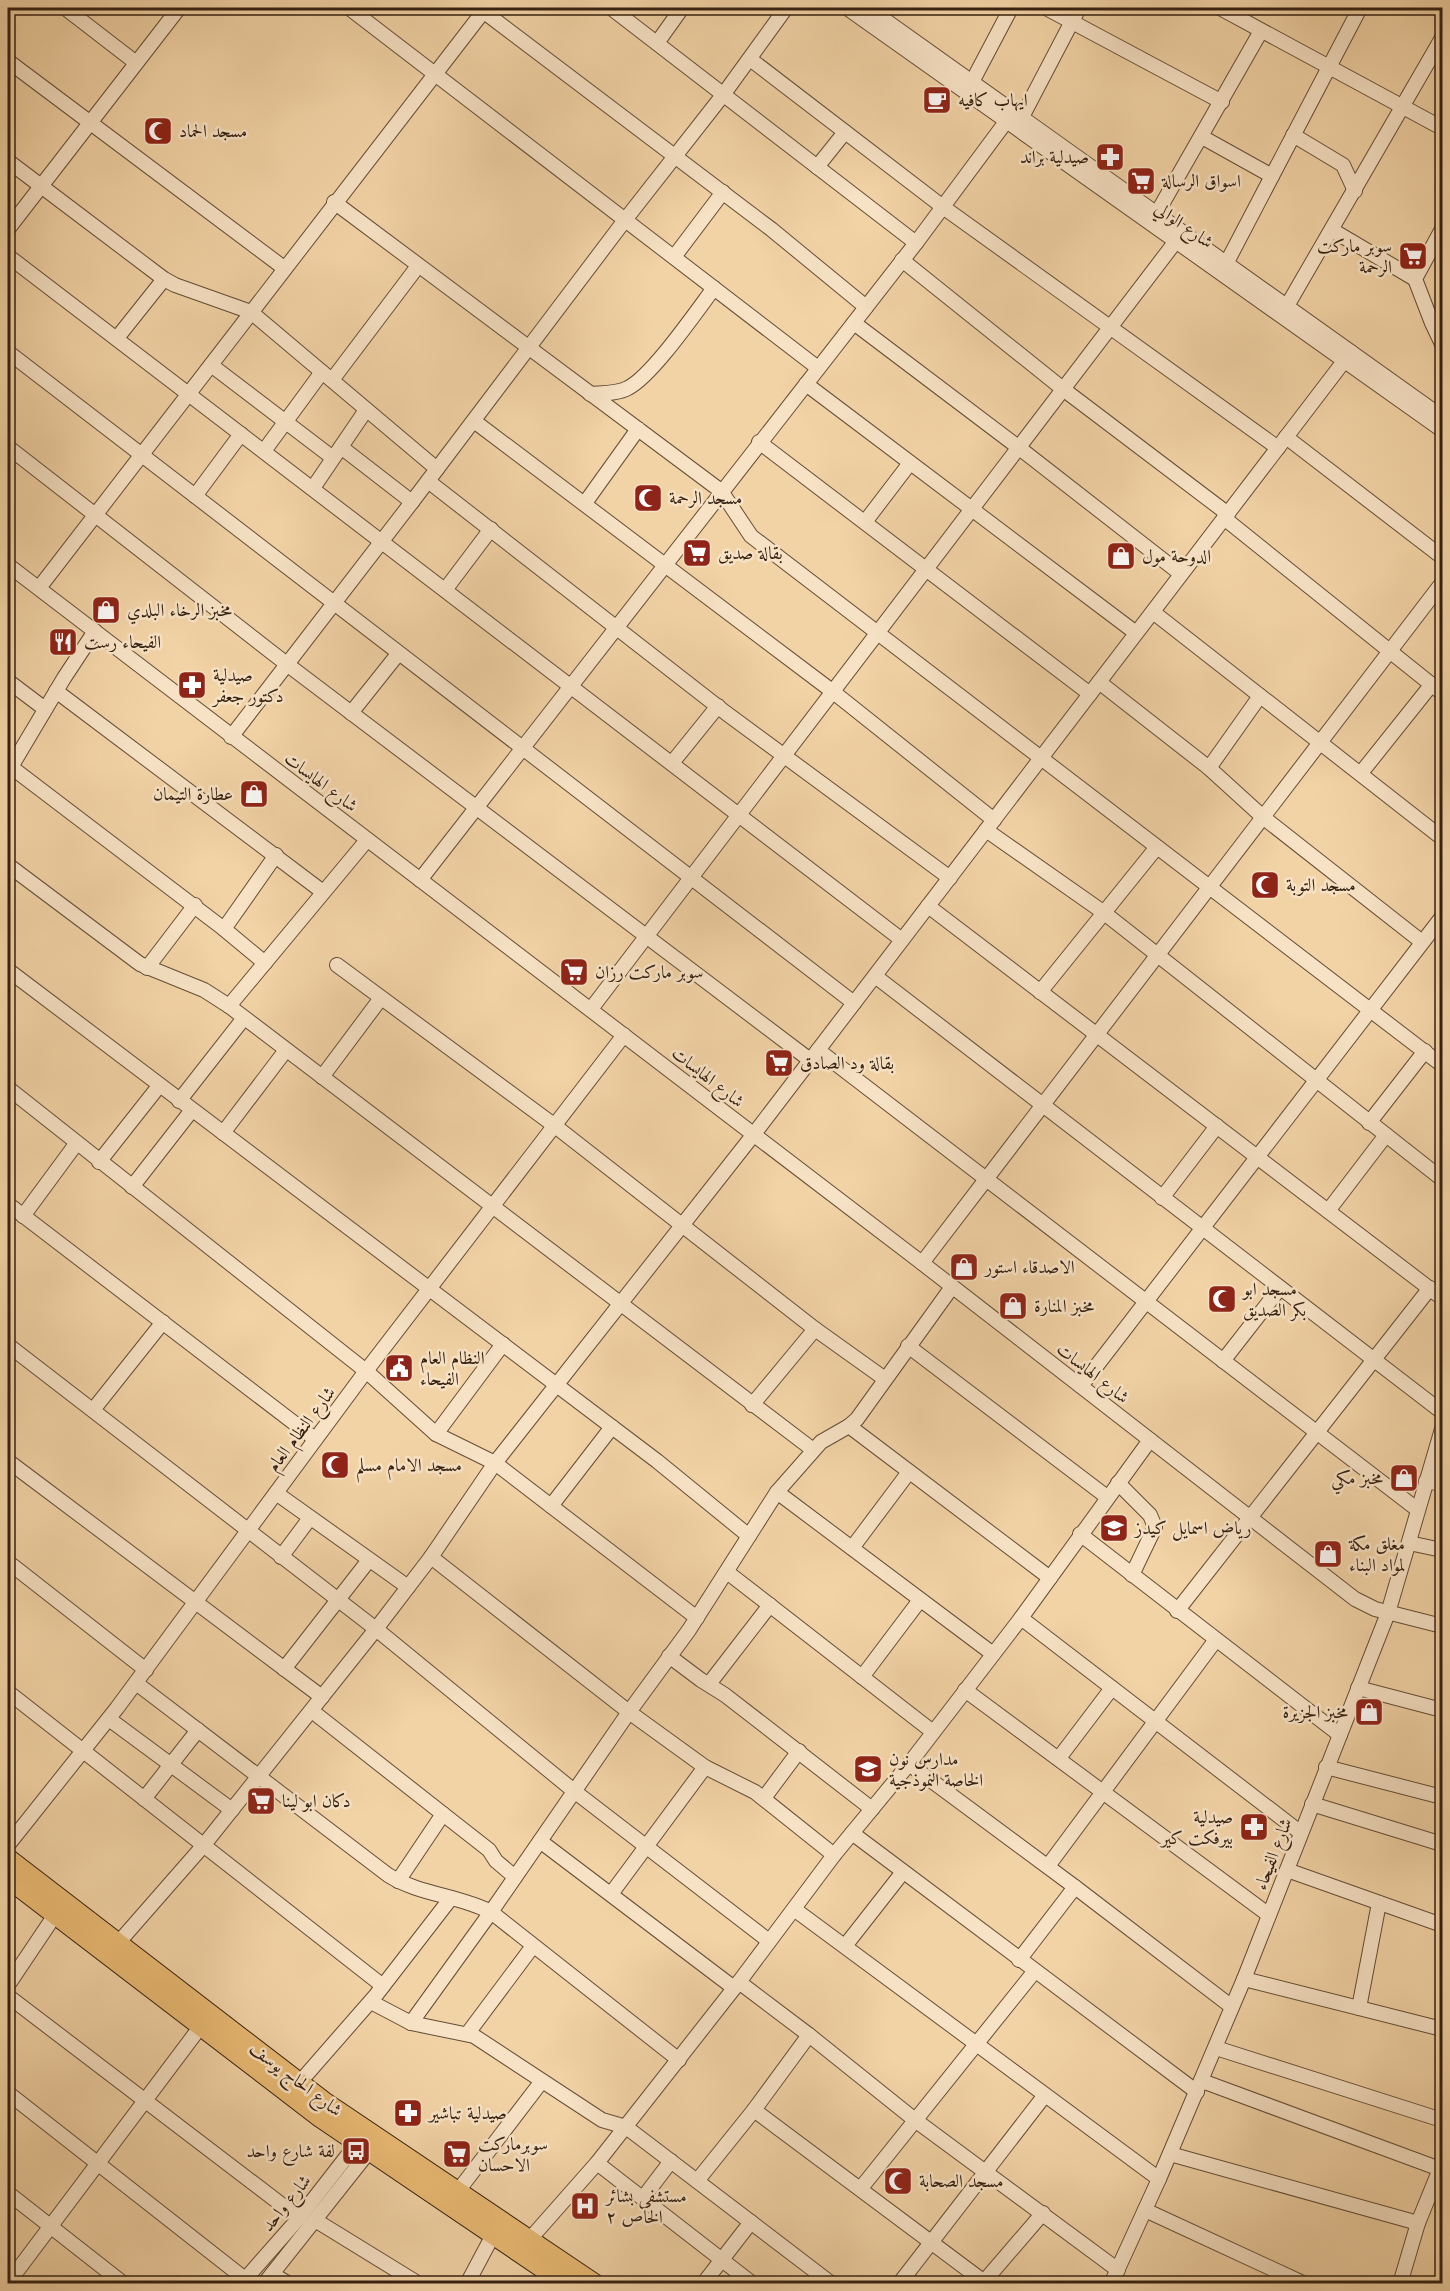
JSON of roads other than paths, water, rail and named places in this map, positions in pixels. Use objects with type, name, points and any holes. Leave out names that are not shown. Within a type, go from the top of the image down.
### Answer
[{"type":"main road","name":"شارع الحاج يوسف","points":[[8,1858],[300,2082],[368,2141],[493,2235],[565,2283]]},
{"type":"main road","name":"شارع الحاج يوسف","points":[[8,1879],[292,2098],[458,2191],[596,2283]]},
{"type":"street","points":[[65,8],[135,62]]},
{"type":"street","points":[[8,229],[88,122],[179,8]]},
{"type":"street","points":[[349,8],[818,368]]},
{"type":"street","points":[[611,8],[915,243]]},
{"type":"street","points":[[657,43],[682,8]]},
{"type":"street","points":[[231,736],[288,665],[625,220],[723,95],[786,8]]},
{"type":"street","name":"شارع الوالي","points":[[847,8],[1014,116],[1157,213],[1287,306],[1443,430]]},
{"type":"street","name":"شارع الوالي","points":[[868,8],[884,12],[1176,241],[1443,417]]},
{"type":"street","points":[[972,82],[1011,8]]},
{"type":"street","points":[[1046,8],[1222,102]]},
{"type":"street","points":[[420,880],[1014,116],[1079,8]]},
{"type":"street","points":[[1220,8],[1443,128]]},
{"type":"street","points":[[1227,264],[1360,8]]},
{"type":"street","points":[[39,588],[484,9],[723,192],[866,307]]},
{"type":"street","points":[[1157,213],[1261,32]]},
{"type":"street","points":[[1287,306],[1442,39]]},
{"type":"street","points":[[750,58],[943,207],[1111,328],[1282,443],[1443,557]]},
{"type":"street","points":[[8,61],[284,268]]},
{"type":"street","points":[[817,167],[845,132]]},
{"type":"street","points":[[1293,135],[1343,165],[1354,191]]},
{"type":"street","points":[[1202,137],[1272,176]]},
{"type":"street","points":[[8,161],[164,279],[189,291],[251,312],[366,410],[491,529],[718,706],[950,878]]},
{"type":"street","points":[[674,257],[723,192]]},
{"type":"street","points":[[334,202],[721,491],[751,536],[1443,1065]]},
{"type":"street","points":[[1415,279],[1443,229]]},
{"type":"street","points":[[1332,230],[1415,279],[1443,344]]},
{"type":"street","points":[[591,1009],[1176,241]]},
{"type":"street","points":[[8,256],[902,940]]},
{"type":"street","points":[[902,260],[1226,516],[1437,688],[1360,773]]},
{"type":"street","points":[[264,451],[285,422],[327,376],[418,266]]},
{"type":"street","points":[[117,338],[164,279]]},
{"type":"street","points":[[590,394],[619,391],[632,386],[659,358],[714,288]]},
{"type":"street","points":[[854,323],[1181,574]]},
{"type":"street","points":[[8,352],[854,1003]]},
{"type":"street","points":[[119,1942],[203,1846],[376,1629],[431,1557],[495,1463],[555,1384],[754,1134],[1348,356]]},
{"type":"street","points":[[211,365],[285,422],[337,452],[412,502]]},
{"type":"street","points":[[806,384],[1136,633]]},
{"type":"street","points":[[313,488],[366,410]]},
{"type":"street","points":[[474,421],[832,691],[990,825],[1443,1179]]},
{"type":"street","points":[[585,503],[638,429]]},
{"type":"street","points":[[195,496],[241,434]]},
{"type":"street","points":[[759,442],[1090,694]]},
{"type":"street","points":[[8,447],[351,713],[647,936],[986,1179],[1418,1510]]},
{"type":"street","points":[[865,522],[910,462]]},
{"type":"street","points":[[445,590],[491,529]]},
{"type":"street","name":"شارع الهايسات","points":[[8,565],[754,1134],[1355,1599],[1369,1607],[1388,1613],[1443,1626]]},
{"type":"street","points":[[922,1263],[1443,583]]},
{"type":"street","points":[[1153,612],[1443,838]]},
{"type":"street","points":[[95,631],[9,769],[195,905],[265,963]]},
{"type":"street","points":[[351,713],[398,654]]},
{"type":"street","points":[[8,681],[45,709]]},
{"type":"street","points":[[1099,682],[1209,768],[1264,818],[1422,942]]},
{"type":"street","points":[[56,692],[323,892]]},
{"type":"street","points":[[1209,768],[1260,696]]},
{"type":"street","points":[[672,764],[718,706]]},
{"type":"street","points":[[229,1006],[367,840]]},
{"type":"street","points":[[1040,992],[1157,847]]},
{"type":"street","points":[[224,929],[276,855]]},
{"type":"street","points":[[8,865],[147,968],[204,990],[229,1006],[812,1449]]},
{"type":"street","points":[[147,968],[195,905]]},
{"type":"street","points":[[928,906],[1443,1298]]},
{"type":"street","points":[[1081,1386],[1422,942],[1441,923]]},
{"type":"street","points":[[337,965],[555,1126],[815,1329],[885,1379]]},
{"type":"street","points":[[8,970],[612,1427],[749,1536]]},
{"type":"street","points":[[875,976],[1443,1412]]},
{"type":"street","points":[[322,1077],[381,998]]},
{"type":"street","points":[[179,1101],[244,1018]]},
{"type":"street","name":"شارع النظام العام","points":[[8,1845],[109,1719],[366,1371],[624,1035]]},
{"type":"street","points":[[224,1133],[286,1050]]},
{"type":"street","points":[[1370,1123],[1425,1051]]},
{"type":"street","points":[[99,1162],[159,1086]]},
{"type":"street","points":[[8,1088],[366,1371],[436,1434],[495,1463],[697,1618]]},
{"type":"street","points":[[132,1186],[192,1110]]},
{"type":"street","points":[[1162,1198],[1217,1126]]},
{"type":"street","points":[[1328,1210],[1386,1135]]},
{"type":"street","points":[[23,1216],[76,1144]]},
{"type":"street","points":[[8,1204],[315,1439]]},
{"type":"street","points":[[411,2023],[697,1618],[777,1492],[812,1449],[849,1426],[865,1409],[952,1287]]},
{"type":"street","points":[[1223,1362],[1280,1288]]},
{"type":"street","points":[[1177,1611],[1430,1288]]},
{"type":"street","points":[[93,1410],[163,1322]]},
{"type":"street","points":[[753,1405],[815,1329]]},
{"type":"street","points":[[436,1434],[503,1344]]},
{"type":"street","points":[[8,1345],[376,1629],[574,1791],[769,1941]]},
{"type":"street","points":[[908,1346],[1107,1497]]},
{"type":"street","points":[[849,1426],[1050,1578]]},
{"type":"street","points":[[550,1506],[612,1427]]},
{"type":"street","name":"شارع الفيحاء","points":[[1111,2283],[1170,2154],[1244,1980],[1388,1613],[1443,1429]]},
{"type":"street","points":[[530,2239],[626,2127],[737,1985],[834,1855],[909,1764],[1022,1618],[1080,1534],[1150,1440]]},
{"type":"street","points":[[8,1461],[322,1698]]},
{"type":"street","points":[[852,1548],[909,1472]]},
{"type":"street","points":[[1426,1481],[1443,1484]]},
{"type":"street","points":[[1118,1483],[1150,1515],[1155,1527],[1132,1575]]},
{"type":"street","points":[[777,1492],[993,1654]]},
{"type":"street","points":[[276,1493],[408,1587]]},
{"type":"street","points":[[281,1557],[310,1518]]},
{"type":"street","points":[[1080,1534],[1215,1641],[1340,1735]]},
{"type":"street","points":[[1409,1543],[1443,1550]]},
{"type":"street","points":[[431,1557],[629,1712],[705,1767],[747,1787],[764,1798],[834,1855]]},
{"type":"street","points":[[284,1669],[369,1560]]},
{"type":"street","points":[[8,1562],[146,1670]]},
{"type":"street","points":[[727,1572],[933,1732]]},
{"type":"street","points":[[862,1677],[920,1600]]},
{"type":"street","points":[[709,1684],[770,1605]]},
{"type":"street","points":[[1022,1618],[1301,1833]]},
{"type":"street","points":[[1048,1866],[1215,1641]]},
{"type":"street","points":[[669,1656],[800,1750],[872,1809]]},
{"type":"street","points":[[136,1683],[398,1881],[491,1912],[678,2060]]},
{"type":"street","points":[[1059,1758],[1112,1688]]},
{"type":"street","points":[[1358,1688],[1443,1710]]},
{"type":"street","points":[[965,1690],[1269,1915]]},
{"type":"street","points":[[8,1692],[383,1986]]},
{"type":"street","points":[[312,1711],[489,1850],[496,1861],[515,1877]]},
{"type":"street","points":[[109,1719],[232,1810]]},
{"type":"street","points":[[144,1799],[198,1730]]},
{"type":"street","points":[[764,1798],[800,1750]]},
{"type":"street","points":[[909,1764],[1048,1866],[1232,2007]]},
{"type":"street","points":[[611,1894],[705,1767]]},
{"type":"street","points":[[1326,1767],[1443,1797]]},
{"type":"street","points":[[1312,1804],[1443,1844]]},
{"type":"street","points":[[398,1881],[443,1814]]},
{"type":"street","points":[[852,1833],[1034,1972],[1199,2086],[1441,2166],[1418,2223],[1401,2283]]},
{"type":"street","points":[[540,1841],[809,2035],[915,2120],[1118,2270]]},
{"type":"street","points":[[1287,1870],[1443,1924]]},
{"type":"street","points":[[845,1946],[903,1872]]},
{"type":"street","points":[[1019,1960],[1075,1887]]},
{"type":"street","points":[[300,2082],[371,2002],[451,1898]]},
{"type":"street","points":[[1359,2008],[1379,1903]]},
{"type":"street","points":[[794,1909],[1159,2179]]},
{"type":"street","points":[[8,1984],[55,1915]]},
{"type":"street","points":[[468,2033],[533,1946]]},
{"type":"street","points":[[861,2188],[1034,1972]]},
{"type":"street","points":[[1244,1980],[1443,2029]]},
{"type":"street","points":[[8,1996],[299,2218]]},
{"type":"street","points":[[371,2002],[411,2023],[468,2033],[602,2120],[626,2127],[832,2283]]},
{"type":"street","points":[[8,2283],[201,2026]]},
{"type":"street","points":[[697,2181],[754,2110],[809,2035]]},
{"type":"street","points":[[1215,2048],[1443,2120]]},
{"type":"street","points":[[458,2191],[542,2081]]},
{"type":"street","points":[[8,2093],[243,2281]]},
{"type":"street","points":[[899,2283],[1045,2094]]},
{"type":"street","points":[[754,2110],[985,2283],[1043,2213]]},
{"type":"street","name":"شارع واحد","points":[[243,2281],[368,2141]]},
{"type":"street","name":"شارع واحد","points":[[268,2279],[315,2220],[368,2141]]},
{"type":"street","points":[[1170,2154],[1418,2223]]},
{"type":"street","points":[[643,2198],[671,2161]]},
{"type":"street","points":[[597,2163],[753,2283]]},
{"type":"street","points":[[8,2193],[124,2283]]},
{"type":"street","points":[[1145,2210],[1305,2283]]},
{"type":"street","points":[[315,2220],[419,2283]]},
{"type":"street","points":[[703,2283],[751,2222]]},
{"type":"street","points":[[467,2283],[493,2235]]},
{"type":"street","points":[[268,2279],[289,2283]]},
{"type":"place","name":"ايهاب كافيه","points":[[937,100]]},
{"type":"place","name":"مسجد الحماد","points":[[158,131]]},
{"type":"place","name":"صيدلية براند","points":[[1110,157]]},
{"type":"place","name":"اسواق الرسالة","points":[[1141,181]]},
{"type":"place","name":"سوبر ماركت الرحمة","points":[[1413,256]]},
{"type":"place","name":"مسجد الرحمة","points":[[648,498]]},
{"type":"place","name":"بقالة صديق","points":[[697,553]]},
{"type":"place","name":"الدوحة مول","points":[[1121,556]]},
{"type":"place","name":"مخبز الرخاء البلدي","points":[[106,610]]},
{"type":"place","name":"الفيحاء رست","points":[[63,642]]},
{"type":"place","name":"صيدلية دكتور جعفر","points":[[192,685]]},
{"type":"place","name":"عطارة التيمان","points":[[254,794]]},
{"type":"place","name":"مسجد التوبة","points":[[1265,885]]},
{"type":"place","name":"سوبر ماركت رزان","points":[[574,972]]},
{"type":"place","name":"بقالة ود الصادق","points":[[779,1063]]},
{"type":"place","name":"الاصدقاء استور","points":[[964,1267]]},
{"type":"place","name":"مسجد ابو بكر الصديق","points":[[1222,1299]]},
{"type":"place","name":"مخبز المنارة","points":[[1013,1306]]},
{"type":"place","name":"النظام العام الفيحاء","points":[[399,1368]]},
{"type":"place","name":"مسجد الامام مسلم","points":[[335,1465]]},
{"type":"place","name":"مخبز مكي","points":[[1404,1478]]},
{"type":"place","name":"رياض اسمايل كيدز","points":[[1114,1528]]},
{"type":"place","name":"مغلق مكة لمواد البناء","points":[[1328,1554]]},
{"type":"place","name":"مخبز الجزيرة","points":[[1369,1712]]},
{"type":"place","name":"مدارس نون الخاصة النموذجية","points":[[868,1769]]},
{"type":"place","name":"دكان ابو لينا","points":[[261,1801]]},
{"type":"place","name":"صيدلية بيرفكت كير","points":[[1254,1827]]},
{"type":"place","name":"صيدلية تباشير","points":[[408,2113]]},
{"type":"place","name":"لفة شارع واحد","points":[[356,2151]]},
{"type":"place","name":"سوبرماركت الاحسان","points":[[457,2154]]},
{"type":"place","name":"مسجد الصحابة","points":[[898,2181]]},
{"type":"place","name":"مستشفى بشائر الخاص ٢","points":[[585,2206]]}]
